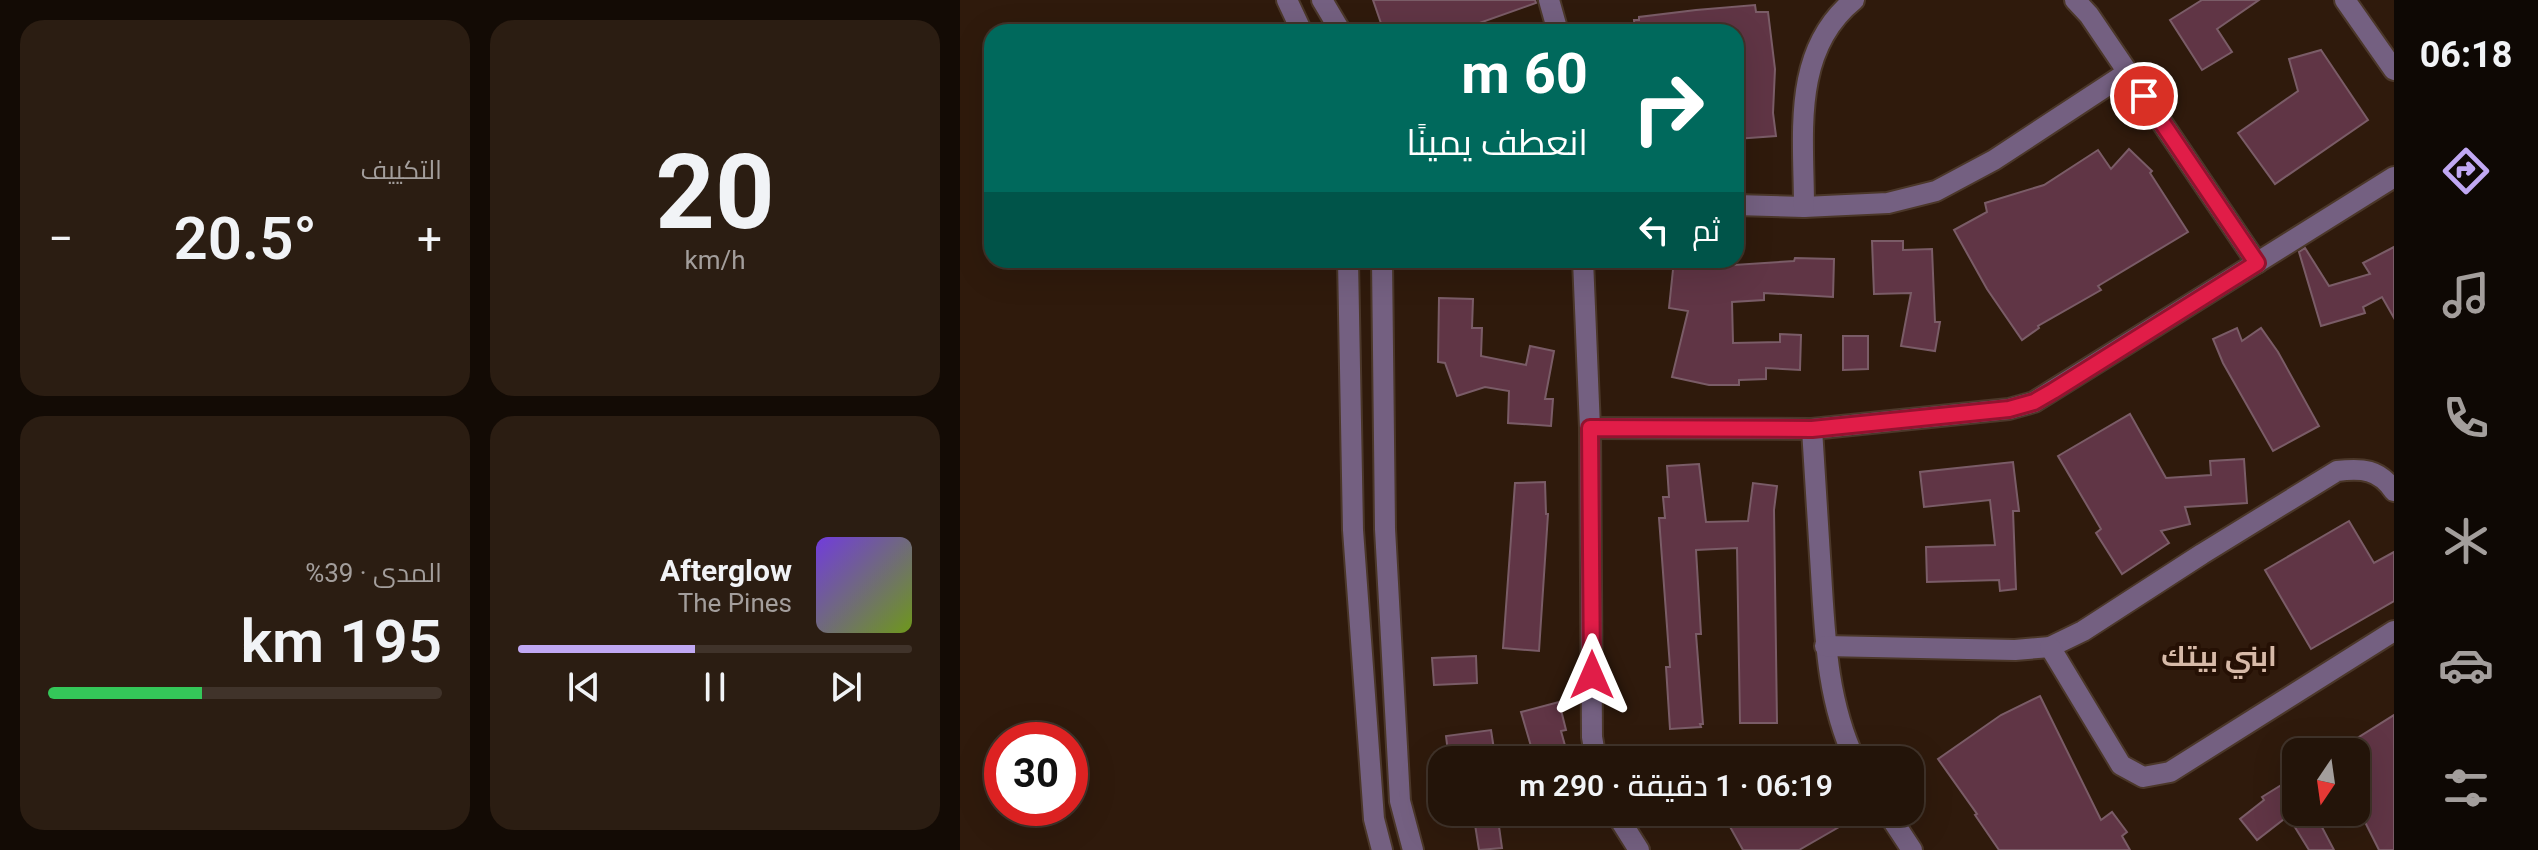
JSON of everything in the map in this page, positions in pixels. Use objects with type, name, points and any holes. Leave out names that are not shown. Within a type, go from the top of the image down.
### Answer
[{"type":"street","points":[[1287,0],[1298,24]]},
{"type":"street","points":[[1322,0],[1336,24]]},
{"type":"street","points":[[1549,0],[1556,24]]},
{"type":"street","points":[[1804,207],[1803,96],[1817,49],[1828,27],[1854,0]]},
{"type":"street","points":[[2075,0],[2089,15],[2257,263]]},
{"type":"street","points":[[2345,0],[2394,70]]},
{"type":"street","points":[[1744,205],[1804,207],[1888,203],[1936,191],[1994,160],[2128,72]]},
{"type":"street","points":[[1590,428],[1812,429],[2009,409],[2034,402],[2394,177]]},
{"type":"street","points":[[1348,268],[1353,530],[1374,819],[1382,850]]},
{"type":"street","points":[[1382,268],[1385,529],[1400,801],[1413,850]]},
{"type":"street","points":[[1583,268],[1590,428],[1594,746]]},
{"type":"street","points":[[1812,429],[1825,646],[1834,702],[1848,746]]},
{"type":"street","points":[[1825,646],[2015,650],[2050,647],[2083,631],[2337,471],[2361,469],[2386,479],[2394,491]]},
{"type":"street","points":[[1353,530],[1385,529]]},
{"type":"street","points":[[2050,647],[2121,765],[2143,777],[2170,772],[2394,631]]},
{"type":"street","points":[[1624,826],[1639,850]]},
{"type":"street","points":[[1896,826],[1912,850]]},
{"type":"building","points":[[1373,0],[1535,0],[1536,3],[1477,24],[1381,24]]},
{"type":"building","points":[[2202,0],[2259,0],[2217,29],[2232,52],[2202,70],[2170,20]]},
{"type":"building","points":[[1755,5],[1756,12],[1768,12],[1775,69],[1773,113],[1776,136],[1744,138],[1744,24],[1634,24],[1634,20],[1639,20],[1639,17]]},
{"type":"building","points":[[2321,50],[2368,120],[2275,184],[2238,133],[2298,91],[2289,59]]},
{"type":"building","points":[[2129,149],[2152,171],[2150,173],[2188,232],[2098,286],[2101,290],[2038,326],[2022,340],[1987,289],[1954,230],[1987,212],[1985,203],[2044,185],[2098,150],[2111,169]]},
{"type":"building","points":[[1872,241],[1903,241],[1903,250],[1932,249],[1935,322],[1940,322],[1935,351],[1901,346],[1911,293],[1874,294]]},
{"type":"building","points":[[2394,247],[2394,318],[2382,297],[2363,307],[2365,313],[2321,326],[2299,252],[2305,248],[2329,286],[2370,274],[2363,263]]},
{"type":"building","points":[[1795,258],[1834,259],[1833,297],[1764,293],[1764,300],[1732,302],[1733,343],[1780,342],[1780,334],[1801,335],[1800,370],[1766,368],[1766,379],[1739,380],[1739,385],[1709,385],[1672,377],[1688,311],[1669,308],[1673,268],[1744,268],[1744,264],[1794,261]]},
{"type":"building","points":[[1439,298],[1473,299],[1472,328],[1482,328],[1481,356],[1526,365],[1530,346],[1554,351],[1545,399],[1553,399],[1551,426],[1508,423],[1509,391],[1485,387],[1457,396],[1445,363],[1438,362]]},
{"type":"building","points":[[2237,328],[2242,341],[2261,328],[2278,352],[2319,426],[2273,451],[2223,363],[2213,339]]},
{"type":"building","points":[[1843,336],[1868,336],[1868,369],[1843,370]]},
{"type":"building","points":[[2130,414],[2166,478],[2211,475],[2210,461],[2244,459],[2247,503],[2185,507],[2190,524],[2161,531],[2169,543],[2122,574],[2096,533],[2101,529],[2058,456]]},
{"type":"building","points":[[2013,462],[2019,511],[2013,511],[2016,589],[2000,591],[1999,580],[1927,582],[1926,547],[1995,545],[1990,500],[1924,507],[1920,472]]},
{"type":"building","points":[[1699,464],[1706,522],[1748,521],[1753,483],[1777,486],[1774,510],[1777,723],[1740,723],[1737,548],[1696,550],[1701,634],[1696,634],[1703,724],[1700,724],[1701,727],[1670,729],[1666,667],[1670,667],[1659,518],[1665,518],[1663,497],[1669,497],[1667,466]]},
{"type":"building","points":[[1545,482],[1548,514],[1539,651],[1503,648],[1515,483]]},
{"type":"building","points":[[2349,521],[2374,563],[2394,552],[2394,601],[2311,649],[2265,570]]},
{"type":"building","points":[[1476,656],[1477,683],[1434,685],[1432,658]]},
{"type":"building","points":[[2040,696],[2101,820],[2112,812],[2127,832],[2122,836],[2130,850],[1999,850],[1938,759],[2001,715]]},
{"type":"building","points":[[1559,702],[1566,730],[1561,731],[1565,746],[1531,746],[1521,712]]},
{"type":"building","points":[[2394,715],[2394,850],[2379,850],[2367,826],[2370,826],[2370,738],[2357,738]]},
{"type":"building","points":[[1491,730],[1493,746],[1447,746],[1446,736]]},
{"type":"building","points":[[2282,785],[2282,821],[2257,840],[2240,819],[2264,800],[2262,797]]},
{"type":"building","points":[[1475,826],[1499,826],[1502,848],[1479,850]]},
{"type":"building","points":[[1730,826],[1841,826],[1799,850],[1743,850]]},
{"type":"building","points":[[2294,826],[2321,826],[2334,850],[2309,850]]},
{"type":"district","name":"ابني بيتك","points":[[2219,656]]},
{"type":"route","points":[[1592,675],[1590,428],[1812,429],[2009,409],[2034,402],[2053,391],[2257,263],[2144,96]]}]
